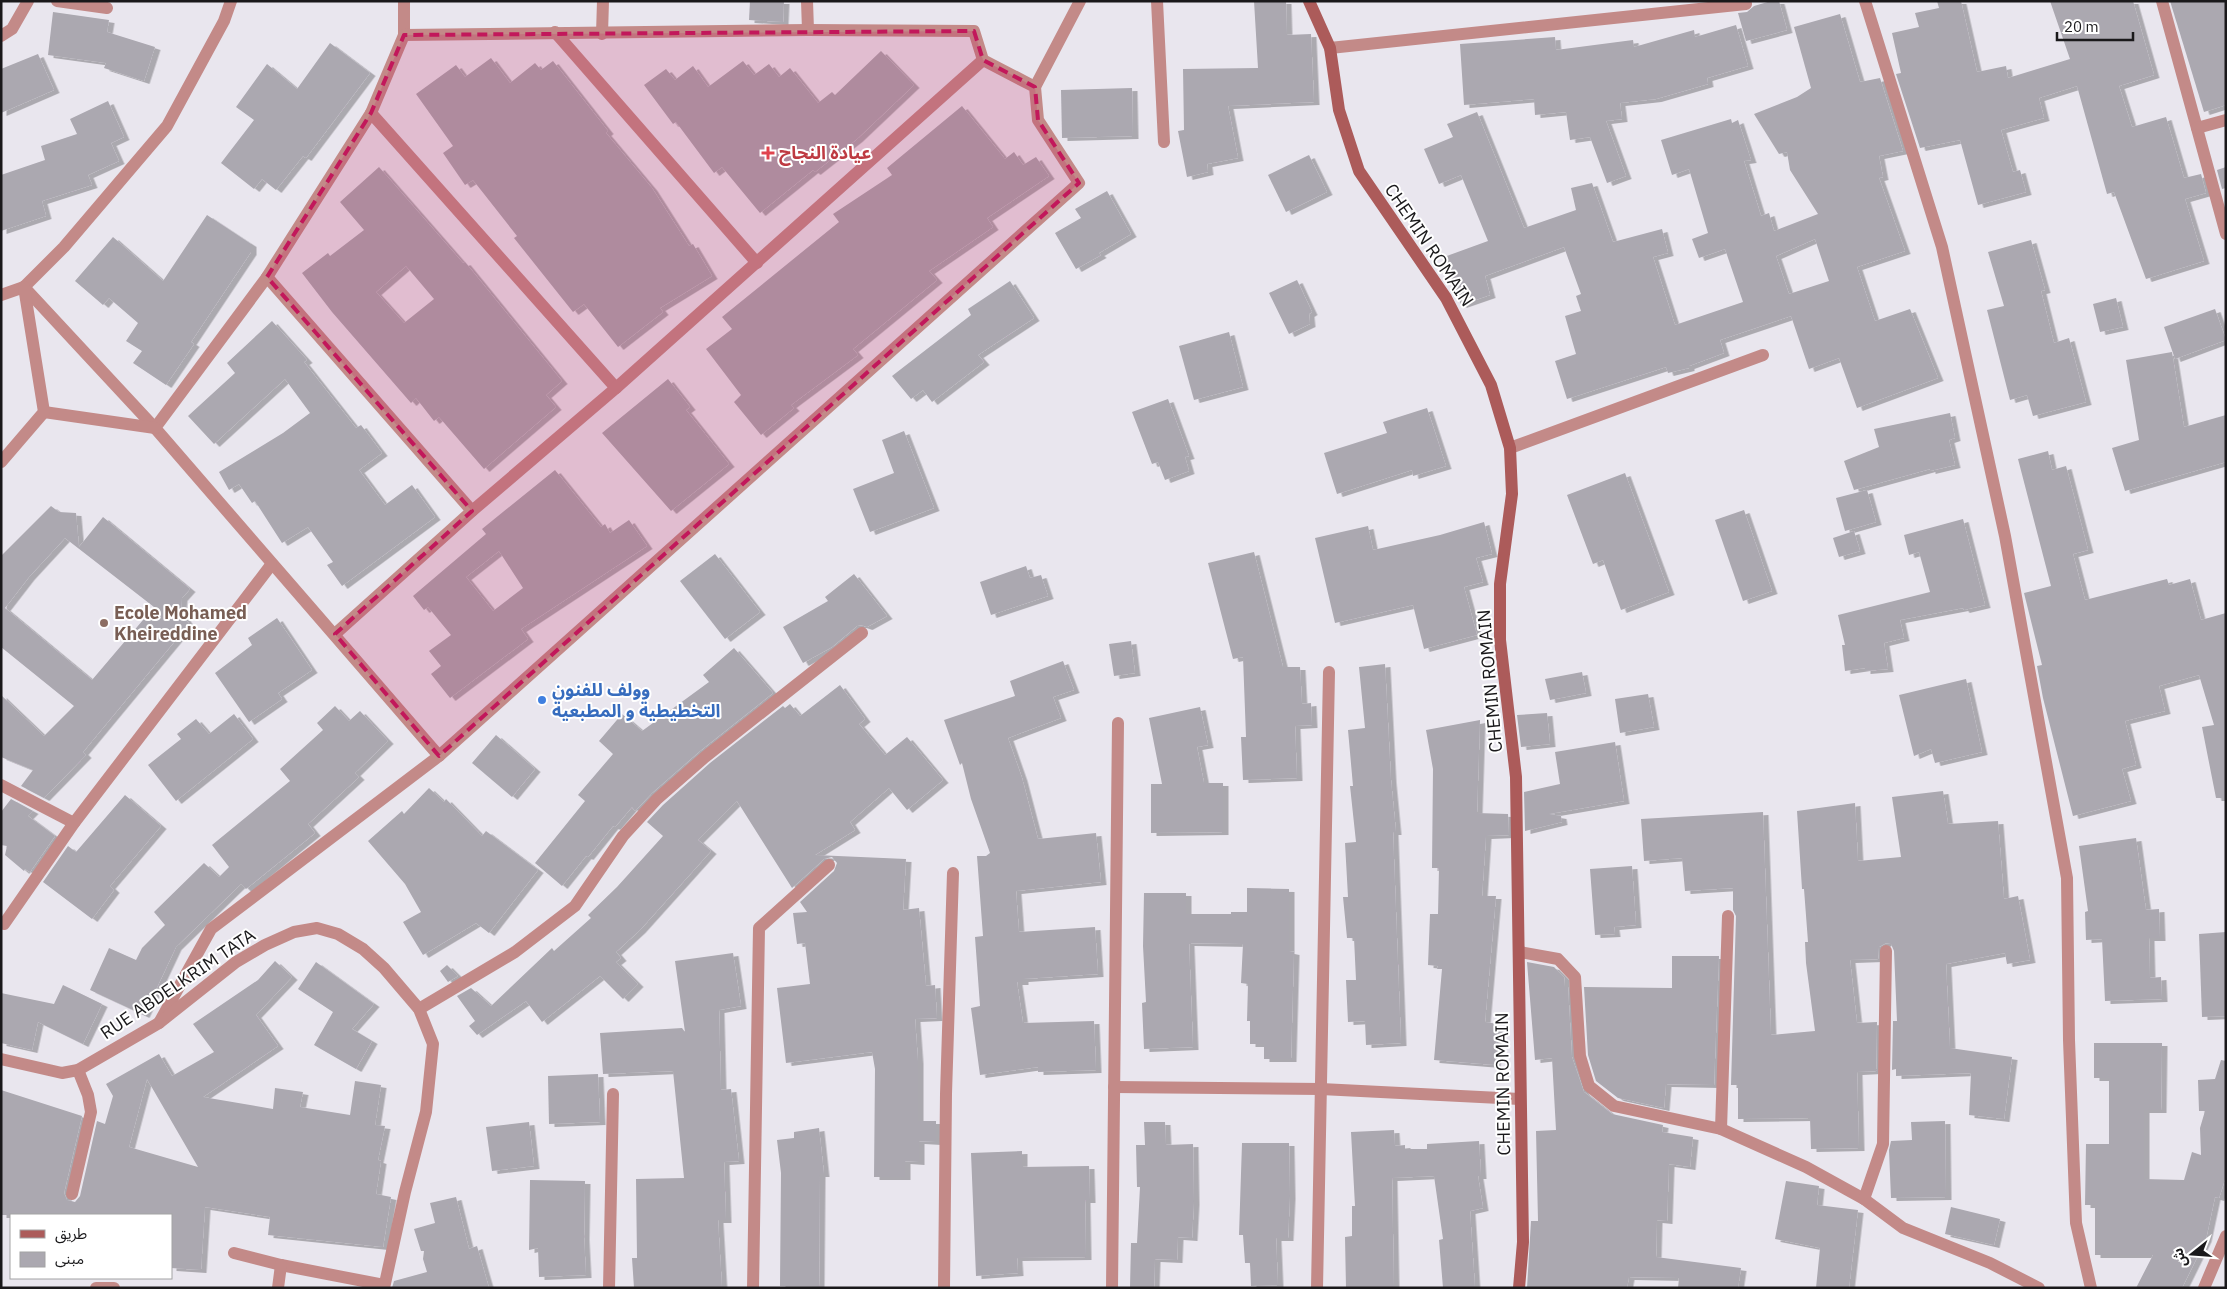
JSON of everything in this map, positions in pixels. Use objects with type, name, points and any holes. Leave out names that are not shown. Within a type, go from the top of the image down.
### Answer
[{"type":"street","points":[[1,36],[12,29],[28,1]]},
{"type":"street","points":[[57,1],[107,8]]},
{"type":"street","points":[[1,295],[24,287],[70,239],[167,126],[224,21],[231,1]]},
{"type":"street","points":[[155,428],[267,277],[371,114],[404,35],[404,1]]},
{"type":"street","points":[[602,34],[603,1]]},
{"type":"street","points":[[807,1],[808,30]]},
{"type":"street","points":[[159,1023],[211,929],[439,756],[1079,183],[1038,120],[1035,87],[1080,1]]},
{"type":"street","points":[[1158,1],[1164,142]]},
{"type":"street","name":"CHEMIN ROMAIN","points":[[1309,1],[1330,48],[1339,110],[1359,171],[1446,298],[1491,385],[1510,448],[1512,494],[1500,584],[1500,640],[1516,777],[1523,1242],[1519,1288]]},
{"type":"street","points":[[1865,1],[1942,247],[2005,536],[2067,878],[2069,1040],[2076,1222],[2091,1288]]},
{"type":"street","points":[[2162,1],[2226,234]]},
{"type":"street","points":[[1330,48],[1746,4]]},
{"type":"street","points":[[404,35],[808,30],[974,31],[983,60],[1035,87]]},
{"type":"street","points":[[555,32],[756,263]]},
{"type":"street","points":[[335,634],[472,511],[616,388],[983,60]]},
{"type":"street","points":[[371,114],[616,388]]},
{"type":"street","points":[[2197,128],[2226,120]]},
{"type":"street","points":[[267,277],[472,511]]},
{"type":"street","points":[[1,462],[44,412],[24,287]]},
{"type":"street","points":[[24,287],[155,428],[271,565],[335,634],[439,756]]},
{"type":"street","points":[[1510,448],[1763,355]]},
{"type":"street","points":[[44,412],[155,428]]},
{"type":"street","points":[[4,924],[74,823],[271,565]]},
{"type":"street","points":[[419,1009],[516,952],[575,906],[623,836],[657,799],[705,757],[862,633]]},
{"type":"street","points":[[1317,1288],[1330,672]]},
{"type":"street","points":[[1112,1288],[1118,723]]},
{"type":"street","points":[[1,785],[74,823]]},
{"type":"street","points":[[753,1288],[759,928],[828,865]]},
{"type":"street","points":[[944,1288],[946,1094],[953,873]]},
{"type":"street","points":[[1720,1129],[1728,916]]},
{"type":"street","name":"RUE ABDELKRIM TATA","points":[[1,1058],[62,1073],[78,1070],[159,1023],[250,953],[294,932],[317,928],[338,934],[364,949],[384,968],[419,1009],[432,1044],[426,1112],[405,1192],[384,1286]]},
{"type":"street","points":[[1864,1199],[1883,1144],[1886,951]]},
{"type":"street","points":[[1520,952],[1558,960],[1575,977],[1580,1056],[1589,1086],[1614,1106],[1720,1129],[1806,1167],[1864,1199],[1903,1228],[1990,1263],[2039,1288]]},
{"type":"street","points":[[72,1194],[91,1112],[88,1095],[78,1070]]},
{"type":"street","points":[[1114,1087],[1321,1089],[1520,1099]]},
{"type":"street","points":[[609,1288],[613,1094]]},
{"type":"street","points":[[2204,1288],[2226,1236]]},
{"type":"street","points":[[234,1253],[281,1265],[384,1286]]},
{"type":"street","points":[[278,1288],[281,1265]]},
{"type":"street","points":[[96,1288],[114,1288]]},
{"type":"highlighted area","points":[[974,31],[983,60],[1035,87],[1038,120],[1079,183],[439,756],[335,634],[472,511],[267,277],[371,113],[404,35]]},
{"type":"building","points":[[750,1],[784,1],[783,22],[749,20]]},
{"type":"building","points":[[1254,1],[1286,1],[1287,35],[1311,34],[1314,102],[1228,106],[1238,158],[1207,164],[1208,172],[1187,177],[1178,131],[1184,130],[1183,69],[1258,68]]},
{"type":"building","points":[[1771,1],[1779,1],[1787,30],[1746,41],[1738,13],[1747,12],[1754,6]]},
{"type":"building","points":[[1937,1],[1961,1],[1977,72],[2006,66],[2008,78],[2070,59],[2050,1],[2133,1],[2154,75],[2119,86],[2132,127],[2166,117],[2184,178],[2201,174],[2206,193],[2185,199],[2204,261],[2146,279],[2114,192],[2107,194],[2077,86],[2039,98],[2044,118],[2001,130],[2013,172],[2020,170],[2026,192],[1978,205],[1960,140],[1920,148],[1896,74],[1901,73],[1892,33],[1919,27],[1915,13],[1939,8]]},
{"type":"building","points":[[2170,1],[2226,1],[2226,105],[2204,112]]},
{"type":"building","points":[[53,12],[109,20],[107,32],[155,47],[144,81],[104,68],[106,63],[48,55]]},
{"type":"building","points":[[1840,14],[1860,82],[1880,78],[1903,151],[1879,156],[1883,177],[1879,178],[1905,251],[1857,267],[1875,321],[1910,309],[1938,378],[1857,408],[1839,358],[1809,369],[1791,316],[1720,340],[1724,353],[1689,366],[1689,368],[1668,373],[1666,367],[1567,399],[1555,361],[1576,354],[1565,316],[1581,311],[1576,296],[1581,294],[1564,247],[1485,276],[1490,295],[1461,305],[1444,257],[1488,241],[1461,175],[1439,184],[1424,149],[1453,137],[1447,124],[1477,112],[1524,228],[1576,210],[1571,188],[1592,183],[1613,242],[1662,229],[1668,253],[1653,257],[1675,325],[1743,302],[1725,249],[1699,258],[1692,239],[1708,233],[1689,169],[1672,175],[1661,140],[1731,119],[1732,123],[1738,120],[1751,160],[1744,161],[1761,216],[1769,213],[1774,231],[1818,214],[1790,170],[1787,152],[1779,154],[1754,114],[1797,97],[1811,88],[1794,27]],"holes":[[[1815,239],[1829,281],[1789,294],[1776,256]]]},
{"type":"building","points":[[1736,25],[1748,66],[1707,78],[1708,84],[1656,99],[1620,103],[1622,119],[1606,121],[1626,176],[1607,183],[1590,137],[1570,140],[1566,112],[1535,115],[1534,99],[1464,105],[1460,44],[1555,37],[1556,50],[1633,40],[1634,47],[1694,30],[1695,37]]},
{"type":"building","points":[[330,43],[370,73],[306,158],[303,156],[276,190],[262,179],[254,189],[221,163],[254,120],[236,107],[267,64],[297,89]]},
{"type":"building","points":[[881,51],[914,85],[857,139],[815,172],[813,170],[760,213],[722,167],[714,173],[676,122],[673,124],[644,85],[666,69],[675,80],[693,66],[708,87],[743,61],[754,75],[769,64],[779,77],[790,68],[818,103],[832,92],[835,95]]},
{"type":"building","points":[[38,54],[54,90],[1,113],[1,69]]},
{"type":"building","points":[[491,58],[510,83],[535,63],[541,70],[553,61],[608,131],[606,133],[652,188],[689,246],[693,244],[712,276],[660,308],[663,312],[618,347],[584,304],[573,312],[514,238],[517,236],[473,180],[465,185],[443,153],[453,146],[416,94],[456,65],[465,77]]},
{"type":"building","points":[[1132,88],[1133,136],[1062,138],[1061,90]]},
{"type":"building","points":[[108,101],[124,137],[111,143],[119,161],[88,175],[92,185],[42,201],[46,216],[1,231],[1,175],[45,160],[41,146],[77,134],[70,119]]},
{"type":"building","points":[[962,106],[1005,159],[1014,152],[1023,165],[1036,157],[1049,176],[987,218],[993,227],[929,271],[937,280],[853,349],[858,355],[791,405],[794,408],[761,435],[734,402],[741,395],[706,349],[732,329],[722,317],[839,222],[833,214],[892,175],[887,168]]},
{"type":"building","points":[[1309,155],[1327,192],[1286,212],[1268,175]]},
{"type":"building","points":[[379,167],[463,263],[465,262],[562,381],[546,395],[556,407],[484,469],[439,417],[434,421],[416,398],[411,403],[332,312],[302,273],[328,253],[330,256],[364,230],[340,202]],"holes":[[[406,266],[434,299],[404,323],[376,292]]]},
{"type":"building","points":[[2226,167],[2226,188],[2222,189],[2217,170]]},
{"type":"building","points":[[1107,191],[1131,234],[1099,253],[1101,255],[1076,269],[1055,233],[1081,218],[1075,209]]},
{"type":"building","points":[[207,215],[251,244],[251,252],[191,342],[194,344],[166,385],[133,363],[142,351],[126,341],[138,323],[109,298],[103,305],[75,281],[113,237],[163,281]]},
{"type":"building","points":[[2031,240],[2045,290],[2041,291],[2054,343],[2069,338],[2086,402],[2033,416],[2027,395],[2010,400],[1987,310],[2004,306],[1988,252]]},
{"type":"building","points":[[1297,280],[1312,312],[1309,314],[1310,324],[1289,334],[1269,293]]},
{"type":"building","points":[[1010,281],[1034,318],[978,355],[984,362],[932,402],[923,390],[911,399],[892,376],[971,315],[968,309]]},
{"type":"building","points":[[2116,298],[2123,327],[2100,332],[2093,304]]},
{"type":"building","points":[[2215,309],[2226,340],[2175,359],[2164,327]]},
{"type":"building","points":[[272,321],[307,360],[304,362],[356,428],[361,425],[382,453],[359,470],[385,505],[412,485],[435,517],[342,586],[327,565],[333,562],[308,527],[282,543],[255,501],[252,503],[239,484],[229,490],[219,472],[283,433],[310,413],[285,379],[214,444],[188,416],[235,373],[227,363]]},
{"type":"building","points":[[1229,332],[1243,387],[1194,400],[1179,346]]},
{"type":"building","points":[[2172,352],[2184,427],[2226,415],[2226,462],[2125,491],[2112,448],[2139,440],[2126,360]]},
{"type":"building","points":[[668,379],[690,407],[686,410],[729,464],[671,511],[602,433]]},
{"type":"building","points":[[1168,399],[1189,456],[1185,457],[1189,471],[1165,480],[1158,462],[1152,464],[1132,412]]},
{"type":"building","points":[[1427,408],[1446,466],[1413,476],[1412,470],[1337,494],[1324,453],[1387,433],[1383,422]]},
{"type":"building","points":[[1950,413],[1955,438],[1949,440],[1955,465],[1930,471],[1930,469],[1854,490],[1844,461],[1879,447],[1874,429]]},
{"type":"building","points":[[904,431],[934,508],[870,532],[853,489],[894,473],[882,440]]},
{"type":"building","points":[[2048,451],[2052,470],[2066,466],[2088,550],[2073,554],[2085,600],[2167,579],[2169,585],[2190,579],[2201,620],[2226,613],[2226,798],[2216,798],[2202,727],[2214,725],[2199,675],[2159,686],[2165,711],[2125,721],[2136,765],[2122,769],[2131,801],[2073,816],[2043,698],[2037,666],[2042,665],[2024,593],[2051,586],[2018,459]]},
{"type":"building","points":[[555,470],[601,527],[605,524],[610,533],[629,520],[647,546],[521,629],[528,639],[450,698],[431,674],[441,666],[429,651],[451,635],[428,607],[424,610],[413,596],[486,534],[482,529]],"holes":[[[499,551],[523,588],[493,611],[466,577]]]},
{"type":"building","points":[[1625,473],[1669,592],[1621,610],[1603,560],[1593,564],[1567,495]]},
{"type":"building","points":[[1867,490],[1876,522],[1845,531],[1836,498]]},
{"type":"building","points":[[51,506],[59,512],[76,513],[79,547],[103,517],[190,589],[182,598],[181,612],[189,624],[83,752],[86,755],[44,798],[21,786],[33,770],[1,757],[1,695],[44,736],[74,706],[1,647],[1,556]],"holes":[[[65,538],[154,607],[92,680],[5,608],[29,577]]]},
{"type":"building","points":[[1744,510],[1772,591],[1743,601],[1715,520]]},
{"type":"building","points":[[1963,519],[1985,605],[1900,620],[1904,638],[1884,643],[1888,669],[1865,671],[1865,668],[1845,671],[1842,645],[1845,645],[1838,615],[1930,592],[1919,552],[1909,555],[1904,535]]},
{"type":"building","points":[[1484,522],[1492,554],[1476,558],[1483,582],[1464,587],[1477,635],[1424,649],[1413,605],[1335,623],[1315,538],[1368,526],[1373,550],[1440,535]]},
{"type":"building","points":[[1854,531],[1860,551],[1839,557],[1833,538]]},
{"type":"building","points":[[1254,552],[1283,667],[1300,667],[1302,704],[1311,703],[1312,725],[1295,726],[1297,778],[1243,780],[1241,737],[1246,737],[1243,657],[1233,659],[1208,563]]},
{"type":"building","points":[[715,554],[760,612],[725,639],[680,581]]},
{"type":"building","points":[[1026,566],[1030,578],[1041,575],[1048,596],[991,615],[980,582]]},
{"type":"building","points":[[854,574],[887,616],[867,627],[857,626],[832,647],[803,663],[783,627],[828,601],[825,597]]},
{"type":"building","points":[[277,618],[312,670],[278,693],[282,699],[249,722],[215,673],[252,645],[248,638]]},
{"type":"building","points":[[1131,641],[1135,673],[1114,676],[1109,644]]},
{"type":"building","points":[[734,648],[773,693],[700,751],[652,793],[635,811],[632,807],[615,827],[613,826],[588,857],[586,856],[562,886],[535,863],[585,801],[578,795],[613,754],[599,741],[622,714],[642,731],[709,682],[703,675]]},
{"type":"building","points":[[1063,661],[1074,690],[1053,697],[1061,718],[1008,738],[1022,778],[1038,839],[1096,833],[1101,882],[1016,891],[1019,932],[1095,927],[1098,974],[1023,979],[1023,982],[1017,982],[1023,1023],[1094,1021],[1096,1070],[1038,1072],[1038,1067],[980,1075],[971,1008],[980,1006],[975,937],[983,936],[977,856],[986,856],[990,853],[971,799],[962,763],[960,765],[944,720],[1015,696],[1010,681]]},
{"type":"building","points":[[1385,664],[1391,780],[1396,832],[1393,832],[1401,1043],[1366,1045],[1365,1021],[1348,1022],[1346,980],[1356,980],[1354,938],[1347,938],[1343,897],[1348,897],[1345,843],[1356,842],[1350,786],[1353,786],[1348,730],[1365,728],[1359,667]]},
{"type":"building","points":[[1582,672],[1586,693],[1550,700],[1545,679]]},
{"type":"building","points":[[1966,679],[1982,752],[1935,763],[1931,749],[1914,756],[1899,695]]},
{"type":"building","points":[[840,685],[865,719],[859,724],[885,755],[907,737],[943,780],[907,810],[889,788],[850,822],[855,830],[815,855],[906,859],[903,910],[919,908],[926,986],[935,985],[937,1018],[915,1019],[918,1061],[918,1121],[936,1121],[936,1142],[919,1141],[919,1162],[905,1161],[905,1177],[874,1177],[875,1069],[872,1052],[786,1063],[777,988],[810,984],[805,943],[797,944],[793,913],[807,912],[800,902],[834,871],[837,863],[832,857],[824,859],[792,888],[737,801],[698,840],[711,851],[640,930],[616,952],[621,958],[616,962],[638,984],[623,999],[600,976],[542,1022],[526,1001],[477,1035],[469,1026],[475,1021],[457,996],[471,988],[491,1006],[552,948],[554,951],[591,918],[588,915],[617,887],[663,836],[647,822],[663,805],[710,763],[783,706],[785,708],[790,704],[800,716]]},
{"type":"building","points":[[1648,694],[1654,727],[1620,733],[1615,699]]},
{"type":"building","points":[[335,706],[349,721],[360,711],[388,741],[355,773],[359,777],[308,824],[315,833],[246,889],[241,884],[176,947],[144,1015],[90,990],[109,948],[136,960],[142,948],[165,925],[154,912],[204,863],[219,877],[229,867],[212,845],[290,781],[280,769],[323,730],[317,723]]},
{"type":"building","points":[[1200,707],[1208,745],[1197,747],[1204,783],[1223,783],[1223,832],[1151,833],[1151,784],[1162,784],[1149,718]]},
{"type":"building","points":[[1547,713],[1550,744],[1521,747],[1517,715]]},
{"type":"building","points":[[234,714],[253,739],[176,801],[148,765],[181,739],[177,734],[196,719],[209,734]]},
{"type":"building","points":[[1480,720],[1477,813],[1508,814],[1509,835],[1486,836],[1482,896],[1496,896],[1485,1022],[1498,1024],[1495,1065],[1434,1060],[1442,969],[1437,969],[1438,966],[1428,965],[1430,914],[1438,914],[1439,868],[1432,868],[1433,769],[1426,730]]},
{"type":"building","points":[[496,735],[535,769],[512,797],[472,763]]},
{"type":"building","points":[[1615,742],[1624,801],[1549,814],[1561,816],[1562,822],[1525,831],[1524,792],[1560,784],[1555,752]]},
{"type":"building","points":[[429,788],[444,802],[446,799],[482,836],[486,831],[538,870],[489,933],[476,923],[423,955],[403,922],[421,912],[405,884],[368,841],[402,811],[404,814]]},
{"type":"building","points":[[1943,791],[1948,824],[1998,821],[2004,899],[2018,896],[2030,960],[2007,964],[2005,953],[1946,964],[1950,1048],[2012,1057],[2004,1119],[1969,1115],[1971,1073],[1896,1076],[1896,1069],[1892,1070],[1893,1021],[1897,1021],[1894,951],[1891,944],[1886,943],[1879,947],[1878,959],[1850,960],[1857,1023],[1877,1022],[1876,1071],[1857,1072],[1859,1148],[1811,1149],[1810,1118],[1738,1119],[1738,1085],[1731,1085],[1736,916],[1733,910],[1733,888],[1685,891],[1682,858],[1644,861],[1641,819],[1763,812],[1771,1035],[1815,1031],[1806,963],[1805,942],[1808,942],[1804,889],[1802,889],[1797,811],[1855,803],[1858,861],[1901,857],[1892,797]]},
{"type":"building","points":[[125,795],[161,826],[110,886],[114,890],[92,919],[43,882],[68,846],[76,852]]},
{"type":"building","points":[[11,799],[33,811],[28,816],[55,836],[30,872],[25,869],[24,871],[5,855],[7,846],[1,845],[1,812]]},
{"type":"building","points":[[2136,838],[2146,910],[2159,909],[2160,938],[2149,938],[2150,978],[2161,977],[2162,999],[2105,1001],[2102,939],[2086,940],[2085,912],[2088,911],[2079,846]]},
{"type":"building","points":[[1632,866],[1636,925],[1614,927],[1615,934],[1595,935],[1590,869]]},
{"type":"building","points":[[1247,888],[1289,889],[1289,951],[1294,952],[1291,1059],[1264,1059],[1264,1044],[1250,1044],[1250,1021],[1247,1021],[1248,984],[1241,983],[1243,944],[1189,943],[1193,1047],[1144,1049],[1142,1003],[1146,1002],[1143,946],[1144,893],[1186,893],[1186,914],[1231,914],[1231,912],[1247,912]]},
{"type":"building","points":[[2226,932],[2226,1016],[2202,1017],[2199,934]]},
{"type":"building","points":[[733,953],[741,1006],[719,1010],[721,1090],[731,1089],[739,1161],[724,1162],[726,1220],[718,1220],[722,1288],[634,1288],[632,1258],[637,1258],[636,1179],[684,1178],[673,1071],[603,1074],[600,1033],[682,1028],[685,1032],[675,961]]},
{"type":"building","points":[[1672,956],[1719,956],[1714,1085],[1666,1084],[1664,1108],[1618,1098],[1596,1081],[1588,1055],[1584,987],[1672,988]]},
{"type":"building","points":[[275,961],[292,977],[256,1015],[278,1046],[203,1097],[273,1109],[275,1088],[303,1092],[300,1107],[350,1115],[355,1081],[381,1085],[375,1125],[385,1126],[378,1160],[381,1161],[376,1194],[391,1197],[383,1247],[268,1235],[270,1217],[205,1207],[201,1270],[172,1268],[172,1214],[1,1215],[1,1090],[82,1116],[64,1193],[67,1200],[75,1202],[80,1196],[97,1121],[105,1124],[113,1096],[106,1084],[159,1054],[172,1076],[214,1052],[193,1024],[258,980]],"holes":[[[147,1079],[198,1167],[129,1147]]]},
{"type":"building","points":[[316,962],[374,1004],[352,1029],[372,1041],[356,1069],[314,1045],[333,1012],[298,989]]},
{"type":"building","points":[[1527,962],[1554,967],[1564,977],[1565,987],[1568,987],[1572,1057],[1584,1092],[1612,1114],[1663,1125],[1662,1132],[1693,1137],[1690,1167],[1669,1164],[1667,1221],[1657,1220],[1656,1257],[1741,1268],[1738,1288],[1678,1288],[1679,1278],[1629,1277],[1627,1288],[1527,1288],[1531,1221],[1538,1221],[1536,1131],[1556,1130],[1552,1058],[1535,1060]]},
{"type":"building","points":[[447,965],[458,976],[448,982],[440,971]]},
{"type":"building","points":[[63,985],[102,1004],[83,1044],[38,1022],[32,1050],[1,1043],[1,993],[54,1004]]},
{"type":"building","points":[[2094,1043],[2162,1043],[2161,1110],[2144,1110],[2144,1179],[2184,1180],[2192,1152],[2201,1155],[2200,1128],[2205,1111],[2199,1111],[2198,1080],[2215,1079],[2221,1060],[2226,1061],[2226,1176],[2219,1198],[2215,1197],[2206,1239],[2182,1288],[2136,1288],[2153,1255],[2095,1255],[2095,1205],[2085,1205],[2086,1144],[2109,1144],[2109,1078],[2094,1078]]},
{"type":"building","points":[[598,1074],[600,1122],[549,1124],[548,1076]]},
{"type":"building","points":[[1945,1121],[1946,1197],[1891,1198],[1889,1150],[1891,1141],[1912,1140],[1911,1122]]},
{"type":"building","points":[[529,1122],[534,1166],[492,1171],[486,1127]]},
{"type":"building","points":[[1144,1122],[1165,1122],[1166,1145],[1193,1144],[1194,1202],[1192,1238],[1178,1237],[1177,1260],[1155,1259],[1154,1288],[1130,1288],[1131,1243],[1137,1243],[1140,1187],[1137,1187],[1136,1145],[1145,1145]]},
{"type":"building","points":[[819,1128],[824,1174],[820,1174],[819,1287],[780,1286],[781,1173],[777,1140],[794,1138],[794,1132]]},
{"type":"building","points":[[1394,1130],[1395,1146],[1405,1145],[1405,1149],[1427,1149],[1427,1144],[1479,1141],[1481,1176],[1478,1176],[1483,1208],[1470,1211],[1475,1288],[1443,1288],[1439,1240],[1443,1239],[1434,1176],[1392,1178],[1394,1288],[1346,1288],[1345,1237],[1352,1236],[1352,1206],[1355,1206],[1351,1132]]},
{"type":"building","points":[[1242,1143],[1289,1143],[1290,1196],[1288,1238],[1276,1238],[1278,1285],[1251,1286],[1250,1263],[1245,1263],[1243,1235],[1239,1235]]},
{"type":"building","points":[[1022,1151],[1022,1167],[1089,1166],[1090,1200],[1085,1200],[1086,1257],[1017,1258],[1018,1273],[976,1276],[971,1153]]},
{"type":"building","points":[[530,1180],[585,1181],[584,1237],[586,1275],[539,1277],[538,1248],[529,1250]]},
{"type":"building","points":[[1786,1181],[1819,1186],[1817,1205],[1858,1210],[1849,1288],[1816,1288],[1820,1248],[1775,1239]]},
{"type":"building","points":[[456,1197],[469,1249],[477,1246],[489,1288],[392,1288],[394,1281],[427,1272],[423,1259],[424,1251],[421,1251],[414,1229],[435,1223],[430,1203]]},
{"type":"building","points":[[1951,1207],[2000,1219],[1994,1245],[1945,1234]]},
{"type":"place","name":"عيادة النجاح","points":[[768,153]]},
{"type":"place","name":"Ecole Mohamed Kheireddine","points":[[104,623]]},
{"type":"place","name":"وولف للفنون التخطيطية و المطبعية","points":[[542,700]]}]
